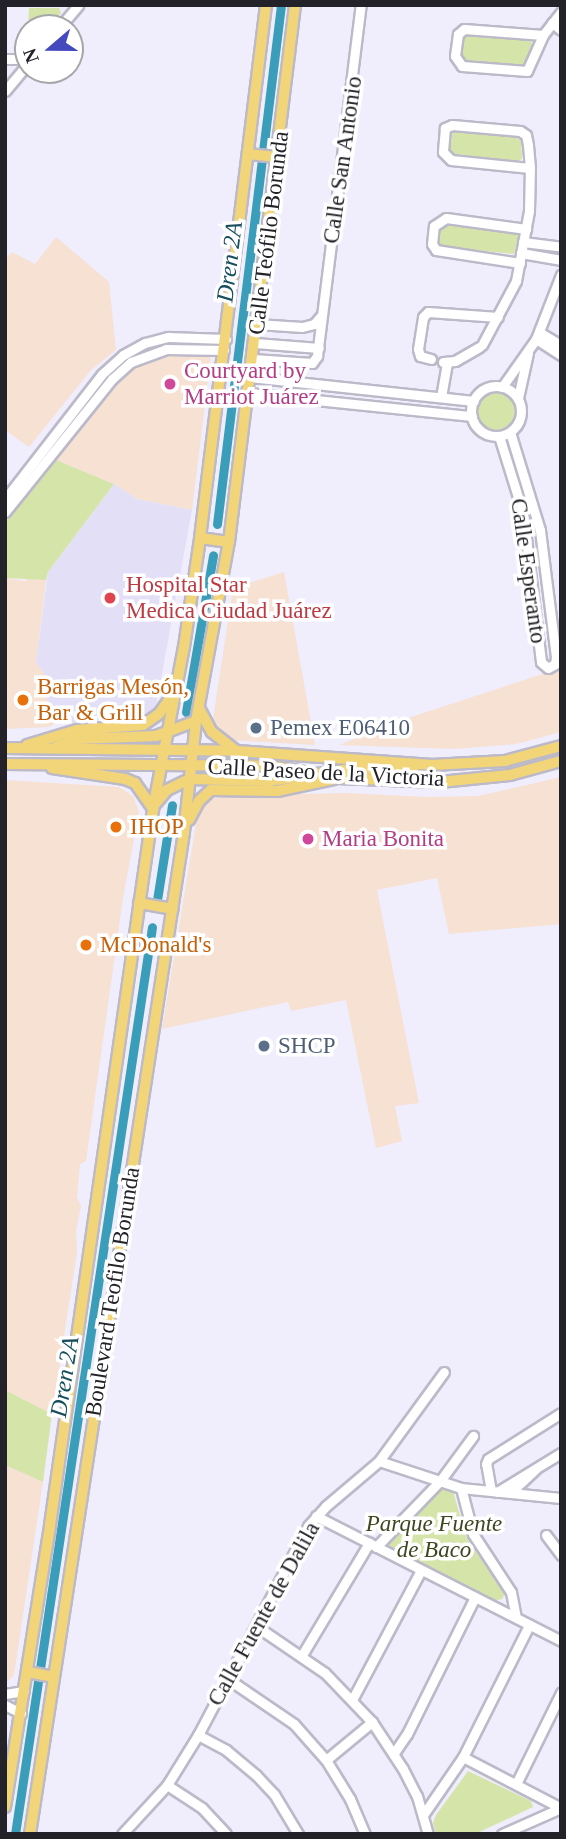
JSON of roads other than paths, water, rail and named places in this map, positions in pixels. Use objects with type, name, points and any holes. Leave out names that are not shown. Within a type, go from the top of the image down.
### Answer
[{"type":"main road","name":"Calle Teófilo Borunda","points":[[164,750],[200,538],[253,155],[266,5]]},
{"type":"main road","name":"Calle Teófilo Borunda","points":[[195,751],[196,721],[229,542],[295,5]]},
{"type":"main road","points":[[253,155],[276,157]]},
{"type":"main road","points":[[200,538],[229,542]]},
{"type":"main road","points":[[20,748],[76,730],[144,725],[159,714],[175,692]]},
{"type":"main road","points":[[200,708],[212,732],[237,751]]},
{"type":"main road","points":[[5,754],[36,754],[78,739],[167,734],[196,721]]},
{"type":"main road","name":"Calle Paseo de la Victoria","points":[[5,748],[237,751],[432,765],[505,761],[561,746]]},
{"type":"main road","name":"Boulevard Teofilo Borunda","points":[[5,1807],[24,1691],[31,1673],[139,903],[164,750]]},
{"type":"main road","name":"Boulevard Teofilo Borunda","points":[[30,1834],[50,1676],[195,751]]},
{"type":"main road","name":"Calle Paseo de la Victoria","points":[[5,764],[271,766],[337,778],[440,782],[523,773],[561,761]]},
{"type":"main road","points":[[40,765],[68,773],[125,779],[135,783],[153,809],[161,794],[190,779],[269,781],[351,769],[405,770],[432,765]]},
{"type":"main road","points":[[184,832],[194,807],[211,790],[277,791],[337,778]]},
{"type":"main road","points":[[139,903],[172,909]]},
{"type":"main road","points":[[31,1673],[50,1676]]},
{"type":"street","name":"Calle San Antonio","points":[[319,348],[361,5]]},
{"type":"street","points":[[558,17],[561,30]]},
{"type":"street","points":[[543,35],[469,29],[458,34],[455,56],[458,64],[527,71],[543,35],[558,17]]},
{"type":"street","points":[[441,397],[445,362],[480,346],[516,281],[526,229],[530,168],[526,135],[520,131],[452,125],[444,132],[443,152],[451,160],[530,168]]},
{"type":"street","points":[[526,229],[446,218],[434,226],[432,244],[436,250],[561,260]]},
{"type":"street","points":[[523,242],[561,247]]},
{"type":"street","points":[[502,387],[538,335],[561,275]]},
{"type":"street","points":[[431,359],[421,356],[418,349],[423,317],[428,312],[498,317]]},
{"type":"street","points":[[257,324],[302,327],[314,324],[322,314]]},
{"type":"street","points":[[538,335],[561,345]]},
{"type":"street","points":[[538,335],[561,355]]},
{"type":"street","points":[[5,499],[102,374],[123,355],[145,343],[167,337],[225,344]]},
{"type":"street","points":[[253,359],[312,363],[319,348],[255,343]]},
{"type":"street","points":[[5,512],[112,379],[131,362],[166,349],[225,344]]},
{"type":"street","points":[[518,398],[502,387],[483,390],[474,401],[472,416],[481,431],[499,436],[510,432],[521,417],[518,398],[528,353]]},
{"type":"street","points":[[250,377],[474,401]]},
{"type":"street","points":[[248,393],[472,416]]},
{"type":"street","name":"Calle Esperanto","points":[[499,436],[523,513],[541,662],[548,668],[556,661],[536,510],[510,432]]},
{"type":"street","points":[[537,627],[552,624]]},
{"type":"street","name":"Calle Fuente de Dalila","points":[[125,1833],[167,1785],[198,1735],[316,1516],[379,1461],[444,1372]]},
{"type":"street","points":[[494,1491],[486,1464],[488,1460],[561,1413]]},
{"type":"street","points":[[302,1655],[372,1545],[440,1481],[473,1436]]},
{"type":"street","points":[[494,1491],[559,1456]]},
{"type":"street","points":[[379,1461],[461,1488],[561,1498]]},
{"type":"street","points":[[510,1493],[535,1470]]},
{"type":"street","points":[[461,1488],[473,1534],[511,1592],[516,1618]]},
{"type":"street","points":[[316,1516],[561,1641]]},
{"type":"street","points":[[547,1535],[561,1555]]},
{"type":"street","points":[[352,1700],[421,1570]]},
{"type":"street","points":[[394,1753],[407,1734],[475,1597]]},
{"type":"street","points":[[423,1815],[463,1757],[529,1625]]},
{"type":"street","points":[[256,1626],[302,1655],[372,1722],[394,1753],[423,1815],[428,1834]]},
{"type":"street","points":[[228,1679],[294,1724],[326,1760],[350,1799],[365,1834]]},
{"type":"street","points":[[5,1693],[24,1691]]},
{"type":"street","points":[[516,1784],[561,1693]]},
{"type":"street","points":[[5,1705],[21,1713]]},
{"type":"street","points":[[326,1760],[372,1722]]},
{"type":"street","points":[[198,1735],[226,1750],[256,1774],[274,1794],[298,1834]]},
{"type":"street","points":[[463,1757],[561,1808]]},
{"type":"street","points":[[167,1785],[202,1808],[226,1834]]},
{"type":"street","points":[[502,1834],[525,1827],[561,1808]]},
{"type":"street","points":[[525,1827],[534,1834]]},
{"type":"waterway","name":"Dren 2A","points":[[217,524],[281,5]]},
{"type":"waterway","name":"Dren 2A","points":[[186,712],[213,555]]},
{"type":"waterway","name":"Dren 2A","points":[[157,900],[172,805]]},
{"type":"waterway","name":"Dren 2A","points":[[15,1834],[152,927]]},
{"type":"place","name":"Courtyard by Marriot Juárez","points":[[170,384]]},
{"type":"place","name":"Hospital Star Medica Ciudad Juárez","points":[[110,598]]},
{"type":"place","name":"Barrigas Mesón, Bar & Grill","points":[[23,700]]},
{"type":"place","name":"Pemex E06410","points":[[256,728]]},
{"type":"place","name":"IHOP","points":[[116,827]]},
{"type":"place","name":"Maria Bonita","points":[[308,839]]},
{"type":"place","name":"McDonald's","points":[[86,945]]},
{"type":"place","name":"SHCP","points":[[264,1046]]},
{"type":"park label","name":"Parque Fuente de Baco","points":[[434,1537]]}]
